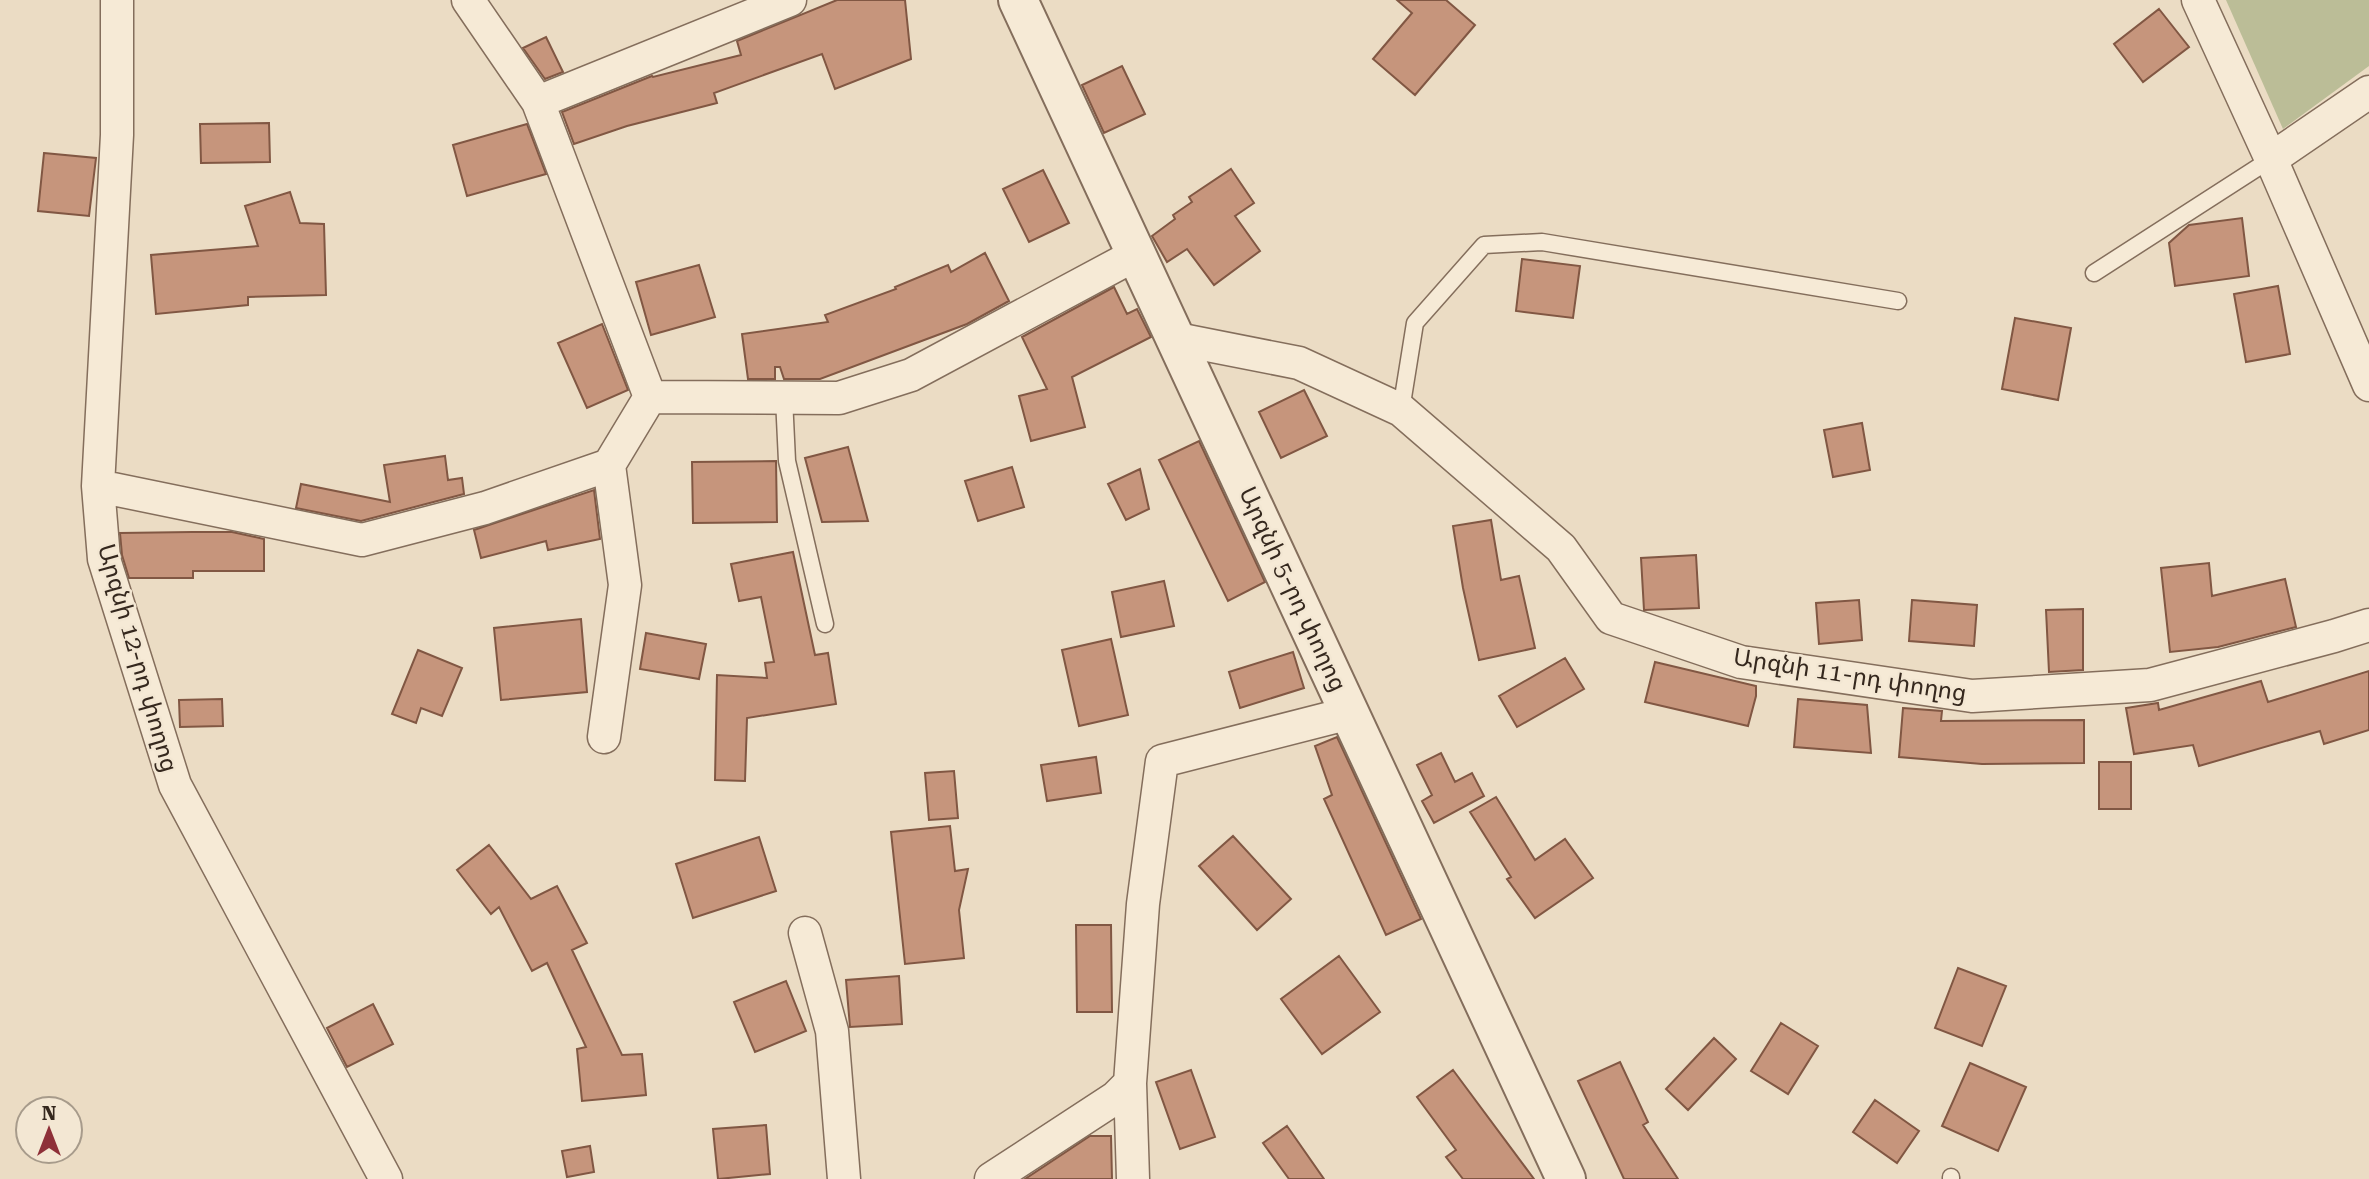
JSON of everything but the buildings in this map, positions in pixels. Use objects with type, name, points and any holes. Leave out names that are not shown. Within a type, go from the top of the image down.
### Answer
[{"type":"street","name":"Արզնի 12-րդ փողոց","points":[[117,0],[117,135],[98,486],[104,559],[176,785],[386,1179]]},
{"type":"street","points":[[468,0],[538,102],[650,397]]},
{"type":"street","points":[[538,102],[790,0]]},
{"type":"street","name":"Արզնի 5-րդ փողոց","points":[[1018,0],[1566,1179]]},
{"type":"street","points":[[2198,0],[2271,159],[2369,385]]},
{"type":"street","points":[[2271,159],[2369,92]]},
{"type":"street","points":[[650,397],[839,398],[911,375],[1135,255]]},
{"type":"street","name":"Արզնի 11-րդ փողոց","points":[[1177,339],[1299,363],[1401,410],[1561,548],[1611,618],[1741,662],[1972,696],[2150,685],[2369,625]]},
{"type":"street","points":[[604,737],[625,585],[609,464],[650,397]]},
{"type":"street","points":[[98,486],[362,540],[485,508],[609,464]]},
{"type":"street","points":[[1133,1179],[1130,1083],[1143,904],[1162,761],[1350,713]]},
{"type":"street","points":[[805,933],[832,1031],[844,1179]]},
{"type":"street","points":[[991,1179],[1115,1098],[1130,1083]]},
{"type":"lane","points":[[2094,273],[2271,159]]},
{"type":"lane","points":[[1401,410],[1415,323],[1484,245],[1542,242],[1898,301]]},
{"type":"lane","points":[[784,398],[787,461],[825,624]]},
{"type":"green space","points":[[2226,0],[2369,0],[2369,66],[2283,129]]}]
